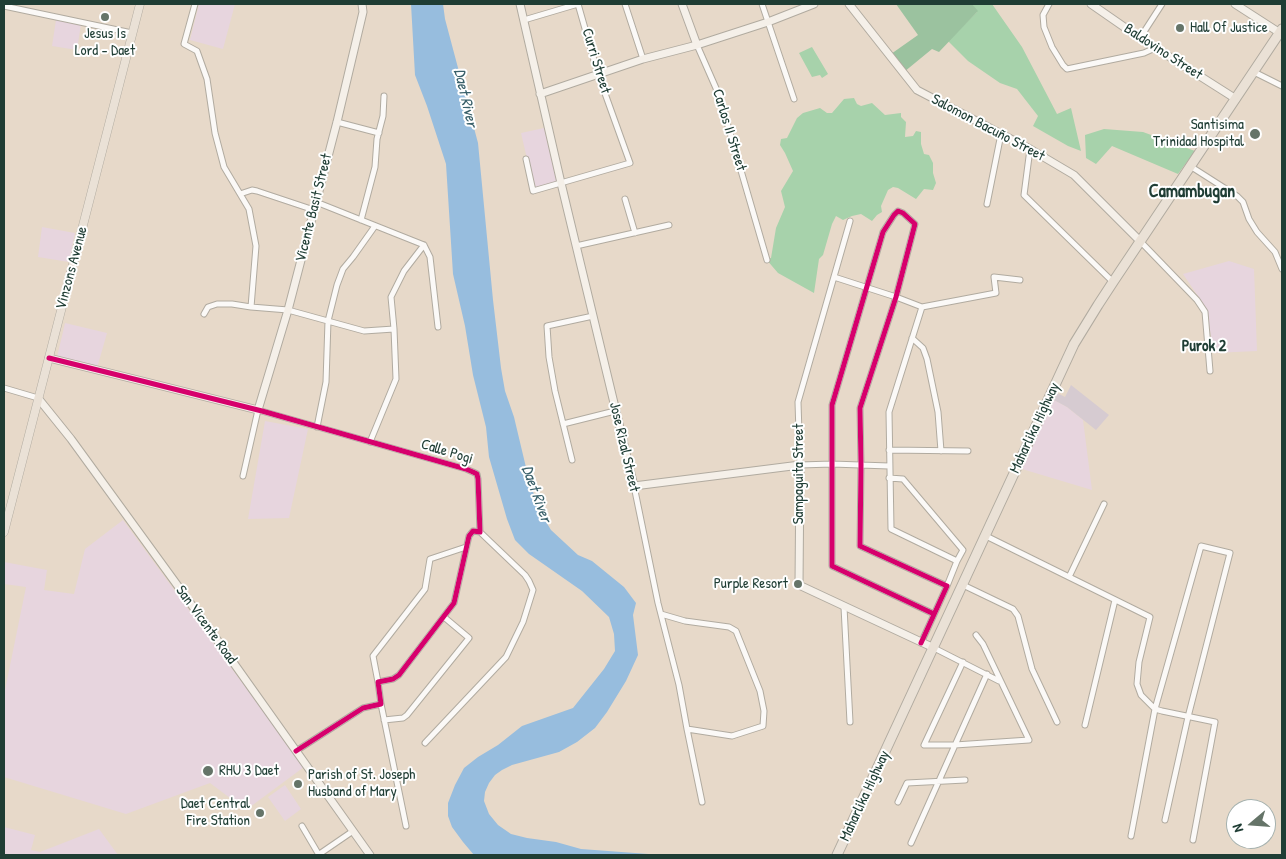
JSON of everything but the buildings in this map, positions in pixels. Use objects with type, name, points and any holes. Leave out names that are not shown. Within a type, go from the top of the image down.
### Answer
[{"type":"highway","name":"Maharlika Highway","points":[[838,852],[1074,344],[1140,240],[1281,31]]},
{"type":"main road","name":"Vinzons Avenue","points":[[4,532],[6,515],[49,358],[140,4]]},
{"type":"street","points":[[196,4],[184,44],[197,51],[207,79],[215,133],[224,167],[249,209],[256,246],[252,307]]},
{"type":"street","name":"Vicente Basit Street","points":[[258,410],[288,310],[314,210],[363,12],[362,4]]},
{"type":"street","name":"Jose Rizal Street","points":[[520,4],[561,184],[634,486],[661,614],[679,685],[686,729],[702,802]]},
{"type":"street","points":[[524,20],[578,4]]},
{"type":"street","name":"Curri Street","points":[[561,184],[630,163],[598,74],[578,4]]},
{"type":"street","points":[[625,4],[643,59]]},
{"type":"street","name":"Carlos II Street","points":[[682,4],[697,45],[719,95],[767,260]]},
{"type":"street","points":[[762,4],[794,99]]},
{"type":"street","points":[[540,94],[643,59],[697,45],[768,22],[814,4]]},
{"type":"street","name":"Salomon Bacuño Street","points":[[849,4],[917,90],[1074,174],[1140,240]]},
{"type":"street","points":[[1049,4],[1043,15],[1044,27],[1052,47],[1067,69],[1144,53],[1155,48]]},
{"type":"street","name":"Baldovino Street","points":[[1091,4],[1155,48],[1236,99]]},
{"type":"street","points":[[1140,38],[1162,4]]},
{"type":"street","points":[[1235,4],[1281,31]]},
{"type":"street","points":[[4,6],[132,33]]},
{"type":"street","points":[[1254,72],[1282,86]]},
{"type":"street","points":[[361,220],[375,167],[378,133],[383,116],[384,96]]},
{"type":"street","points":[[336,122],[378,133]]},
{"type":"street","points":[[987,204],[1001,134]]},
{"type":"street","points":[[1030,149],[1024,195],[1113,282]]},
{"type":"street","points":[[526,159],[533,191],[561,184]]},
{"type":"street","points":[[1190,166],[1237,196],[1243,202],[1249,219],[1257,232],[1275,252],[1282,269]]},
{"type":"street","points":[[240,194],[252,190],[257,191],[314,210]]},
{"type":"street","points":[[625,199],[635,233]]},
{"type":"street","points":[[316,202],[424,245],[430,257],[438,327]]},
{"type":"street","points":[[934,614],[832,566],[832,405],[884,232],[898,211],[915,224],[896,297],[860,408],[860,546],[947,586]]},
{"type":"street","name":"Sampaguita Street","points":[[850,221],[798,402],[800,465],[799,585],[934,648]]},
{"type":"street","points":[[576,246],[669,225]]},
{"type":"street","points":[[317,427],[326,382],[328,321],[337,285],[343,269],[375,226]]},
{"type":"street","points":[[1140,240],[1197,300],[1205,312],[1210,371]]},
{"type":"street","points":[[370,442],[396,379],[391,297],[404,271],[424,245]]},
{"type":"street","points":[[834,277],[922,307],[996,293],[994,277],[1020,280]]},
{"type":"street","points":[[204,314],[208,307],[217,304],[232,304],[288,310],[364,331],[394,329]]},
{"type":"street","points":[[922,307],[889,412],[891,529],[956,561]]},
{"type":"street","points":[[572,460],[555,391],[549,357],[547,326],[593,316]]},
{"type":"street","points":[[912,338],[923,348],[927,359],[938,412],[941,451]]},
{"type":"street","name":"Calle Pogi","points":[[49,358],[258,410],[473,472],[477,474],[478,479],[480,532]]},
{"type":"street","points":[[4,388],[38,398]]},
{"type":"street","name":"San Vicente Road","points":[[38,398],[71,439],[370,855]]},
{"type":"street","points":[[243,476],[258,410]]},
{"type":"street","points":[[563,424],[616,411]]},
{"type":"street","points":[[889,450],[968,451]]},
{"type":"street","points":[[634,486],[800,465],[889,466]]},
{"type":"street","points":[[889,478],[903,479],[962,550],[921,643]]},
{"type":"street","points":[[1069,577],[1104,504]]},
{"type":"street","points":[[378,682],[393,679],[399,674],[454,603],[468,536],[471,532],[475,530],[480,532],[525,575],[533,590],[523,622],[506,657],[425,742]]},
{"type":"street","points":[[986,536],[1150,617],[1137,684],[1141,695],[1162,712],[1215,722],[1193,840]]},
{"type":"street","points":[[1131,836],[1155,708],[1201,546],[1230,553],[1188,717],[1165,820]]},
{"type":"street","points":[[406,826],[373,656],[425,589],[430,559],[466,547]]},
{"type":"street","points":[[963,585],[1013,609],[1018,616],[1032,669],[1057,722]]},
{"type":"street","points":[[1085,725],[1115,600]]},
{"type":"street","points":[[844,607],[850,722]]},
{"type":"street","points":[[661,614],[685,621],[729,627],[736,631],[760,692],[764,711],[764,726],[732,736],[686,729]]},
{"type":"street","points":[[384,720],[403,718],[408,715],[469,638],[444,617]]},
{"type":"street","points":[[963,662],[924,745],[1029,740],[983,644],[976,636]]},
{"type":"street","points":[[934,648],[1000,681]]},
{"type":"street","points":[[911,843],[987,674]]},
{"type":"street","points":[[296,751],[363,708],[381,704]]},
{"type":"street","points":[[898,802],[907,783],[965,780]]},
{"type":"street","points":[[302,826],[318,855],[353,831]]},
{"type":"shaded area","points":[[199,4],[235,4],[223,49],[190,40]]},
{"type":"shaded area","points":[[56,20],[81,24],[77,50],[52,46]]},
{"type":"shaded area","points":[[544,128],[557,183],[534,189],[521,133]]},
{"type":"shaded area","points":[[42,227],[75,233],[69,262],[38,257]]},
{"type":"shaded area","points":[[1229,261],[1254,269],[1257,351],[1214,353],[1206,308],[1183,274]]},
{"type":"shaded area","points":[[65,323],[107,333],[97,368],[57,357]]},
{"type":"shaded area","points":[[1071,385],[1109,415],[1096,430],[1067,407],[1054,400],[1057,393],[1065,397]]},
{"type":"shaded area","points":[[1054,400],[1067,407],[1083,420],[1092,490],[1022,469]]},
{"type":"shaded area","points":[[265,421],[308,429],[289,518],[248,519]]},
{"type":"shaded area","points":[[123,520],[304,767],[246,810],[210,783],[126,814],[4,777],[4,695],[26,587],[4,584],[4,562],[47,570],[44,590],[74,594],[85,549]]},
{"type":"shaded area","points":[[285,785],[301,809],[285,821],[268,797]]},
{"type":"shaded area","points":[[4,827],[35,835],[31,850],[40,852],[99,829],[118,855],[4,855]]},
{"type":"green space","points":[[896,4],[972,4],[978,11],[939,52],[932,49],[904,72],[891,54],[918,35]]},
{"type":"green space","points":[[972,4],[992,4],[1022,47],[1057,114],[1071,108],[1081,151],[1068,146],[1033,126],[1038,116],[1017,89],[1000,83],[968,61],[948,41],[977,12]]},
{"type":"green space","points":[[812,47],[828,74],[822,78],[820,75],[812,77],[799,53]]},
{"type":"green space","points":[[854,98],[857,104],[861,106],[872,103],[885,115],[901,113],[901,117],[906,122],[905,137],[913,136],[916,131],[921,132],[921,144],[924,154],[929,155],[933,163],[936,183],[933,190],[924,189],[916,199],[893,187],[888,190],[881,206],[882,212],[872,221],[861,214],[843,220],[836,216],[823,255],[819,259],[814,293],[778,273],[766,259],[771,258],[776,228],[785,207],[781,191],[793,171],[780,145],[781,139],[787,138],[797,118],[803,113],[820,108],[827,113],[832,113],[844,99]]},
{"type":"green space","points":[[1104,129],[1143,132],[1195,151],[1178,174],[1112,146],[1096,164],[1086,158],[1085,135]]},
{"type":"water","name":"Daet River","points":[[411,4],[443,4],[445,19],[478,143],[493,300],[505,391],[514,417],[529,480],[540,512],[551,530],[578,555],[592,561],[624,587],[636,603],[633,615],[638,655],[626,681],[595,728],[577,742],[559,752],[512,765],[502,770],[489,783],[484,801],[489,814],[498,825],[511,834],[556,842],[581,849],[662,855],[474,855],[452,827],[448,816],[448,803],[464,768],[522,726],[573,708],[604,669],[615,651],[614,634],[609,617],[582,591],[529,554],[515,540],[507,519],[489,457],[486,427],[473,375],[465,326],[453,274],[446,164],[415,75]]},
{"type":"cycle path","points":[[921,643],[947,586],[860,546],[860,408],[896,297],[915,224],[898,211],[883,232],[832,405],[832,566],[934,614]]},
{"type":"cycle path","points":[[49,358],[262,411],[466,469],[477,474],[480,532],[473,531],[469,536],[454,603],[399,675],[393,679],[378,682],[381,704],[363,708],[296,751]]},
{"type":"place","name":"Jesus Is Lord - Daet","points":[[105,17]]},
{"type":"place","name":"Hall Of Justice","points":[[1180,28]]},
{"type":"place","name":"Santisima Trinidad Hospital","points":[[1255,134]]},
{"type":"place","name":"Purple Resort","points":[[798,584]]},
{"type":"place","name":"RHU 3 Daet","points":[[208,771]]},
{"type":"place","name":"Parish of St. Joseph Husband of Mary","points":[[298,784]]},
{"type":"place","name":"Daet Central Fire Station","points":[[260,813]]},
{"type":"district","name":"Camambugan","points":[[1192,192]]},
{"type":"district","name":"Purok 2","points":[[1204,347]]}]
